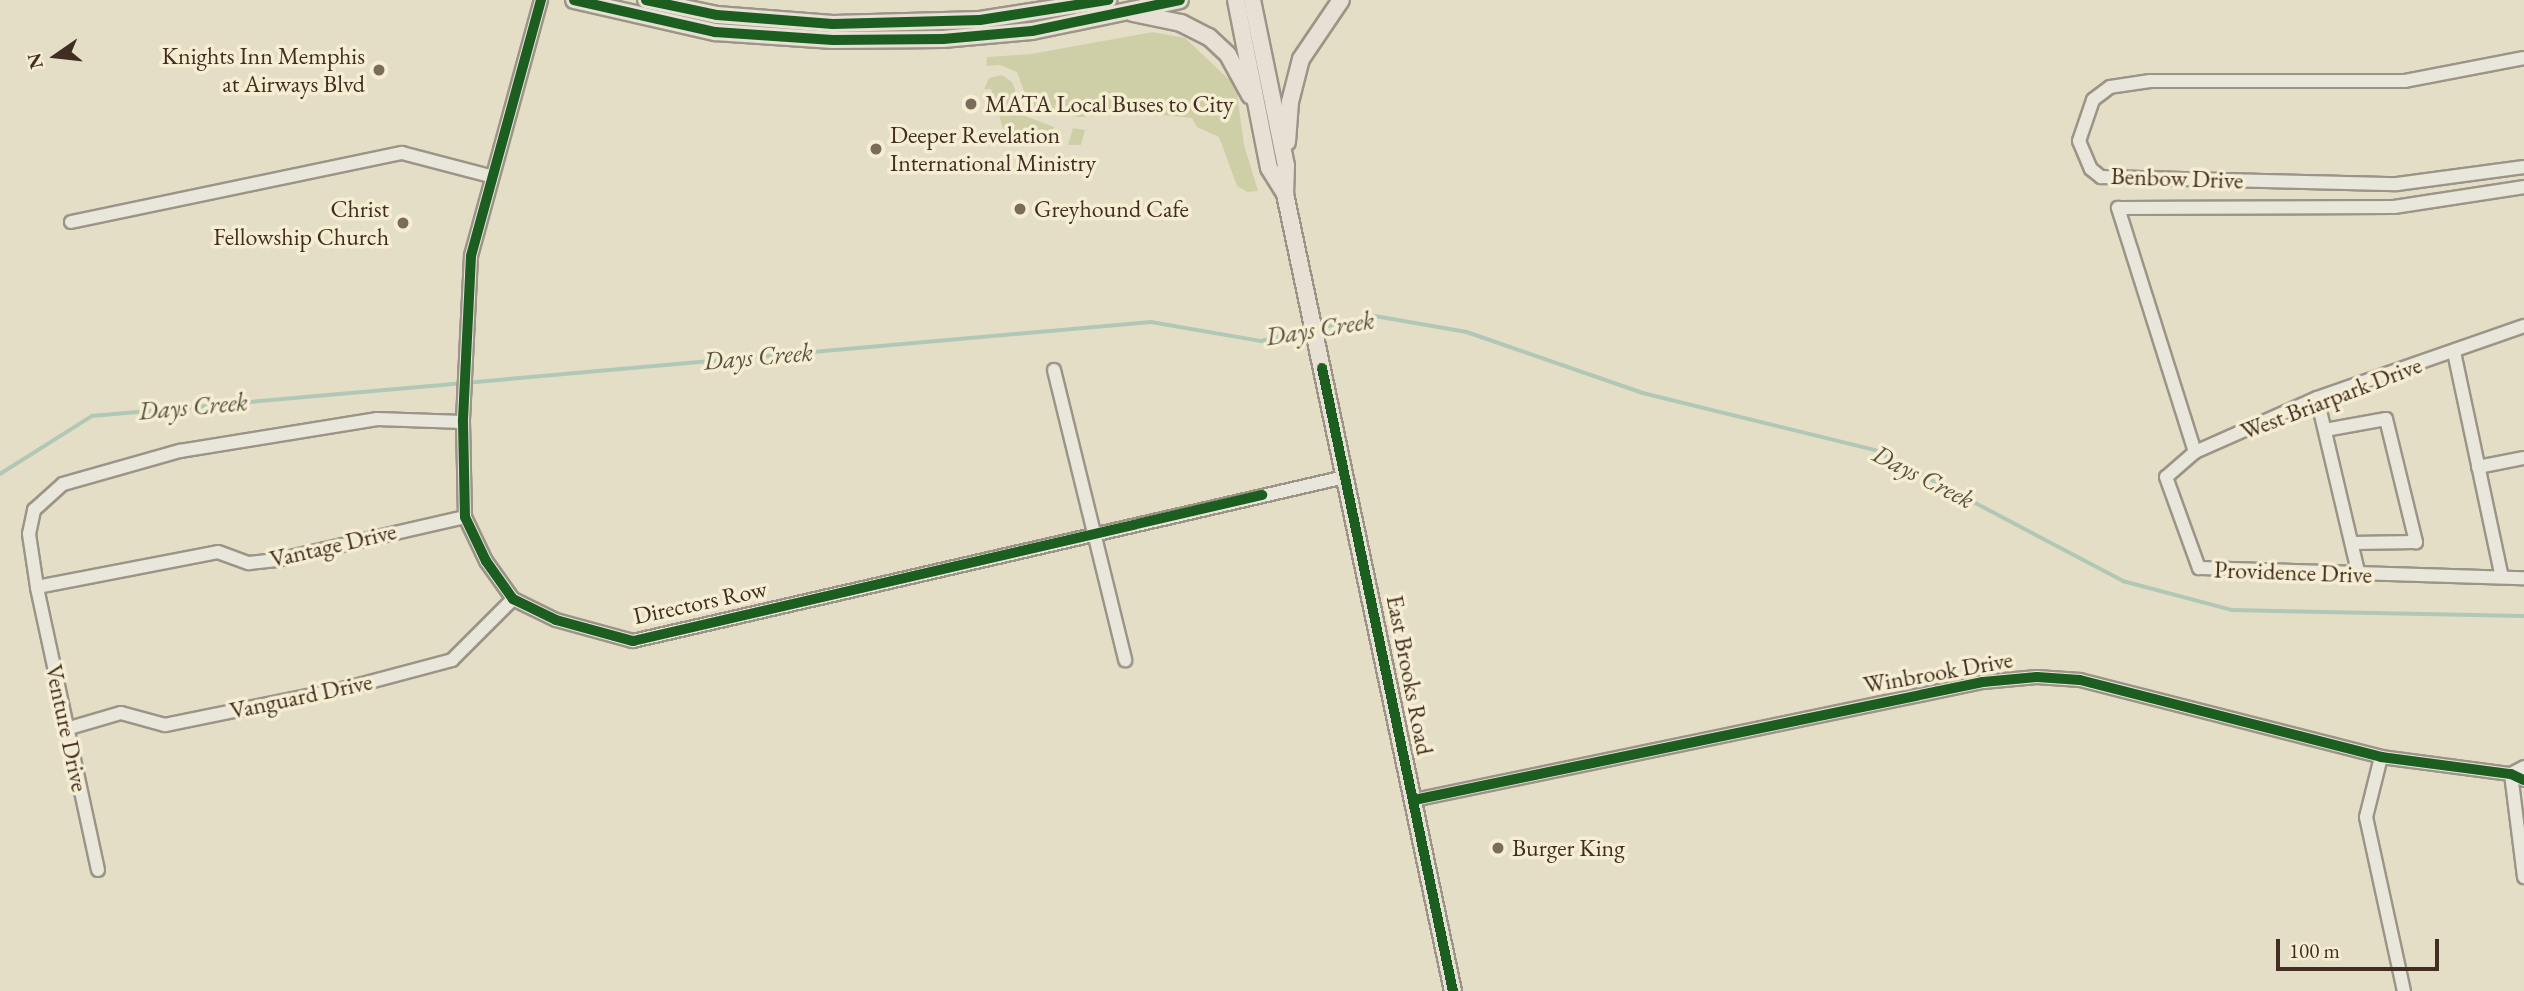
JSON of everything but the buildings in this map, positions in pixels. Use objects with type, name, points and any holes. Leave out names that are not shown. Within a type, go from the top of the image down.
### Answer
[{"type":"main road","points":[[574,0],[715,32],[833,40],[943,39],[1060,18],[1108,0]]},
{"type":"main road","points":[[646,0],[717,15],[833,24],[1060,18],[1127,12],[1180,0]]},
{"type":"main road","name":"East Brooks Road","points":[[1236,0],[1269,168],[1285,194]]},
{"type":"main road","name":"East Brooks Road","points":[[1252,0],[1286,166],[1285,194],[1453,991]]},
{"type":"main road","points":[[1286,166],[1290,102],[1301,59],[1341,0]]},
{"type":"main road","points":[[1127,12],[1181,23],[1209,37],[1236,65],[1256,106]]},
{"type":"street","name":"Directors Row","points":[[541,0],[490,176],[471,256],[463,422],[465,517],[486,561],[513,599],[556,620],[633,641],[1345,477]]},
{"type":"street","name":"Benbow Drive","points":[[2524,58],[2405,81],[2150,81],[2110,87],[2093,100],[2079,141],[2091,169],[2101,177],[2397,184],[2524,167]]},
{"type":"street","points":[[71,222],[402,153],[490,176]]},
{"type":"street","points":[[2196,452],[2118,208],[2394,207],[2524,187]]},
{"type":"street","name":"West Briarpark Drive","points":[[2196,452],[2317,398],[2524,326]]},
{"type":"street","points":[[2454,352],[2502,577]]},
{"type":"street","points":[[1054,370],[1097,532],[1125,660]]},
{"type":"street","points":[[2317,398],[2359,575]]},
{"type":"street","name":"Venture Drive","points":[[98,870],[37,587],[29,534],[34,510],[62,484],[180,451],[377,419],[463,422]]},
{"type":"street","points":[[2325,430],[2386,419],[2416,542],[2351,543]]},
{"type":"street","name":"Providence Drive","points":[[2196,452],[2166,477],[2199,568],[2524,578]]},
{"type":"street","points":[[2478,467],[2524,458]]},
{"type":"street","name":"Vantage Drive","points":[[37,587],[218,552],[249,563],[277,560],[465,517]]},
{"type":"street","name":"Vanguard Drive","points":[[66,729],[121,713],[165,725],[347,688],[452,660],[513,599]]},
{"type":"street","name":"Winbrook Drive","points":[[1414,800],[1983,682],[2037,677],[2080,680],[2381,757],[2511,774],[2524,780]]},
{"type":"street","points":[[2381,757],[2366,817],[2403,991]]},
{"type":"street","points":[[2524,768],[2511,774],[2524,877]]},
{"type":"green space","points":[[1153,32],[1185,38],[1236,86],[1244,145],[1258,191],[1247,192],[1237,186],[1219,137],[1197,127],[1192,118],[1085,108],[1085,117],[1076,117],[1069,106],[1054,105],[1056,113],[1041,114],[1029,105],[1017,72],[1000,65],[986,66],[987,57],[1031,54]]},
{"type":"green space","points":[[1002,75],[1012,82],[1025,116],[1054,127],[1049,143],[1006,138],[991,89],[984,89],[989,78]]},
{"type":"green space","points":[[1073,128],[1085,130],[1081,145],[1068,145]]},
{"type":"waterway","name":"Days Creek","points":[[1319,328],[1375,316],[1467,332],[1643,393],[1875,450],[2123,581],[2232,610],[2524,616]]},
{"type":"waterway","name":"Days Creek","points":[[0,474],[92,416],[1151,322],[1261,341],[1308,330]]},
{"type":"cycle path","points":[[541,0],[471,256],[463,422],[465,517],[486,561],[513,599],[556,620],[633,641],[1262,495]]},
{"type":"cycle path","points":[[574,0],[715,32],[833,40],[943,39],[1032,31],[1180,0]]},
{"type":"cycle path","points":[[646,0],[717,15],[833,24],[980,20],[1108,0]]},
{"type":"cycle path","points":[[1322,368],[1453,991]]},
{"type":"cycle path","points":[[1414,800],[1983,682],[2037,677],[2080,680],[2381,757],[2511,774],[2524,780]]},
{"type":"place","name":"Knights Inn Memphis at Airways Blvd","points":[[379,70]]},
{"type":"place","name":"MATA Local Buses to City","points":[[971,104]]},
{"type":"place","name":"Deeper Revelation International Ministry","points":[[876,149]]},
{"type":"place","name":"Greyhound Cafe","points":[[1020,209]]},
{"type":"place","name":"Christ Fellowship Church","points":[[403,223]]},
{"type":"place","name":"Burger King","points":[[1498,848]]}]
